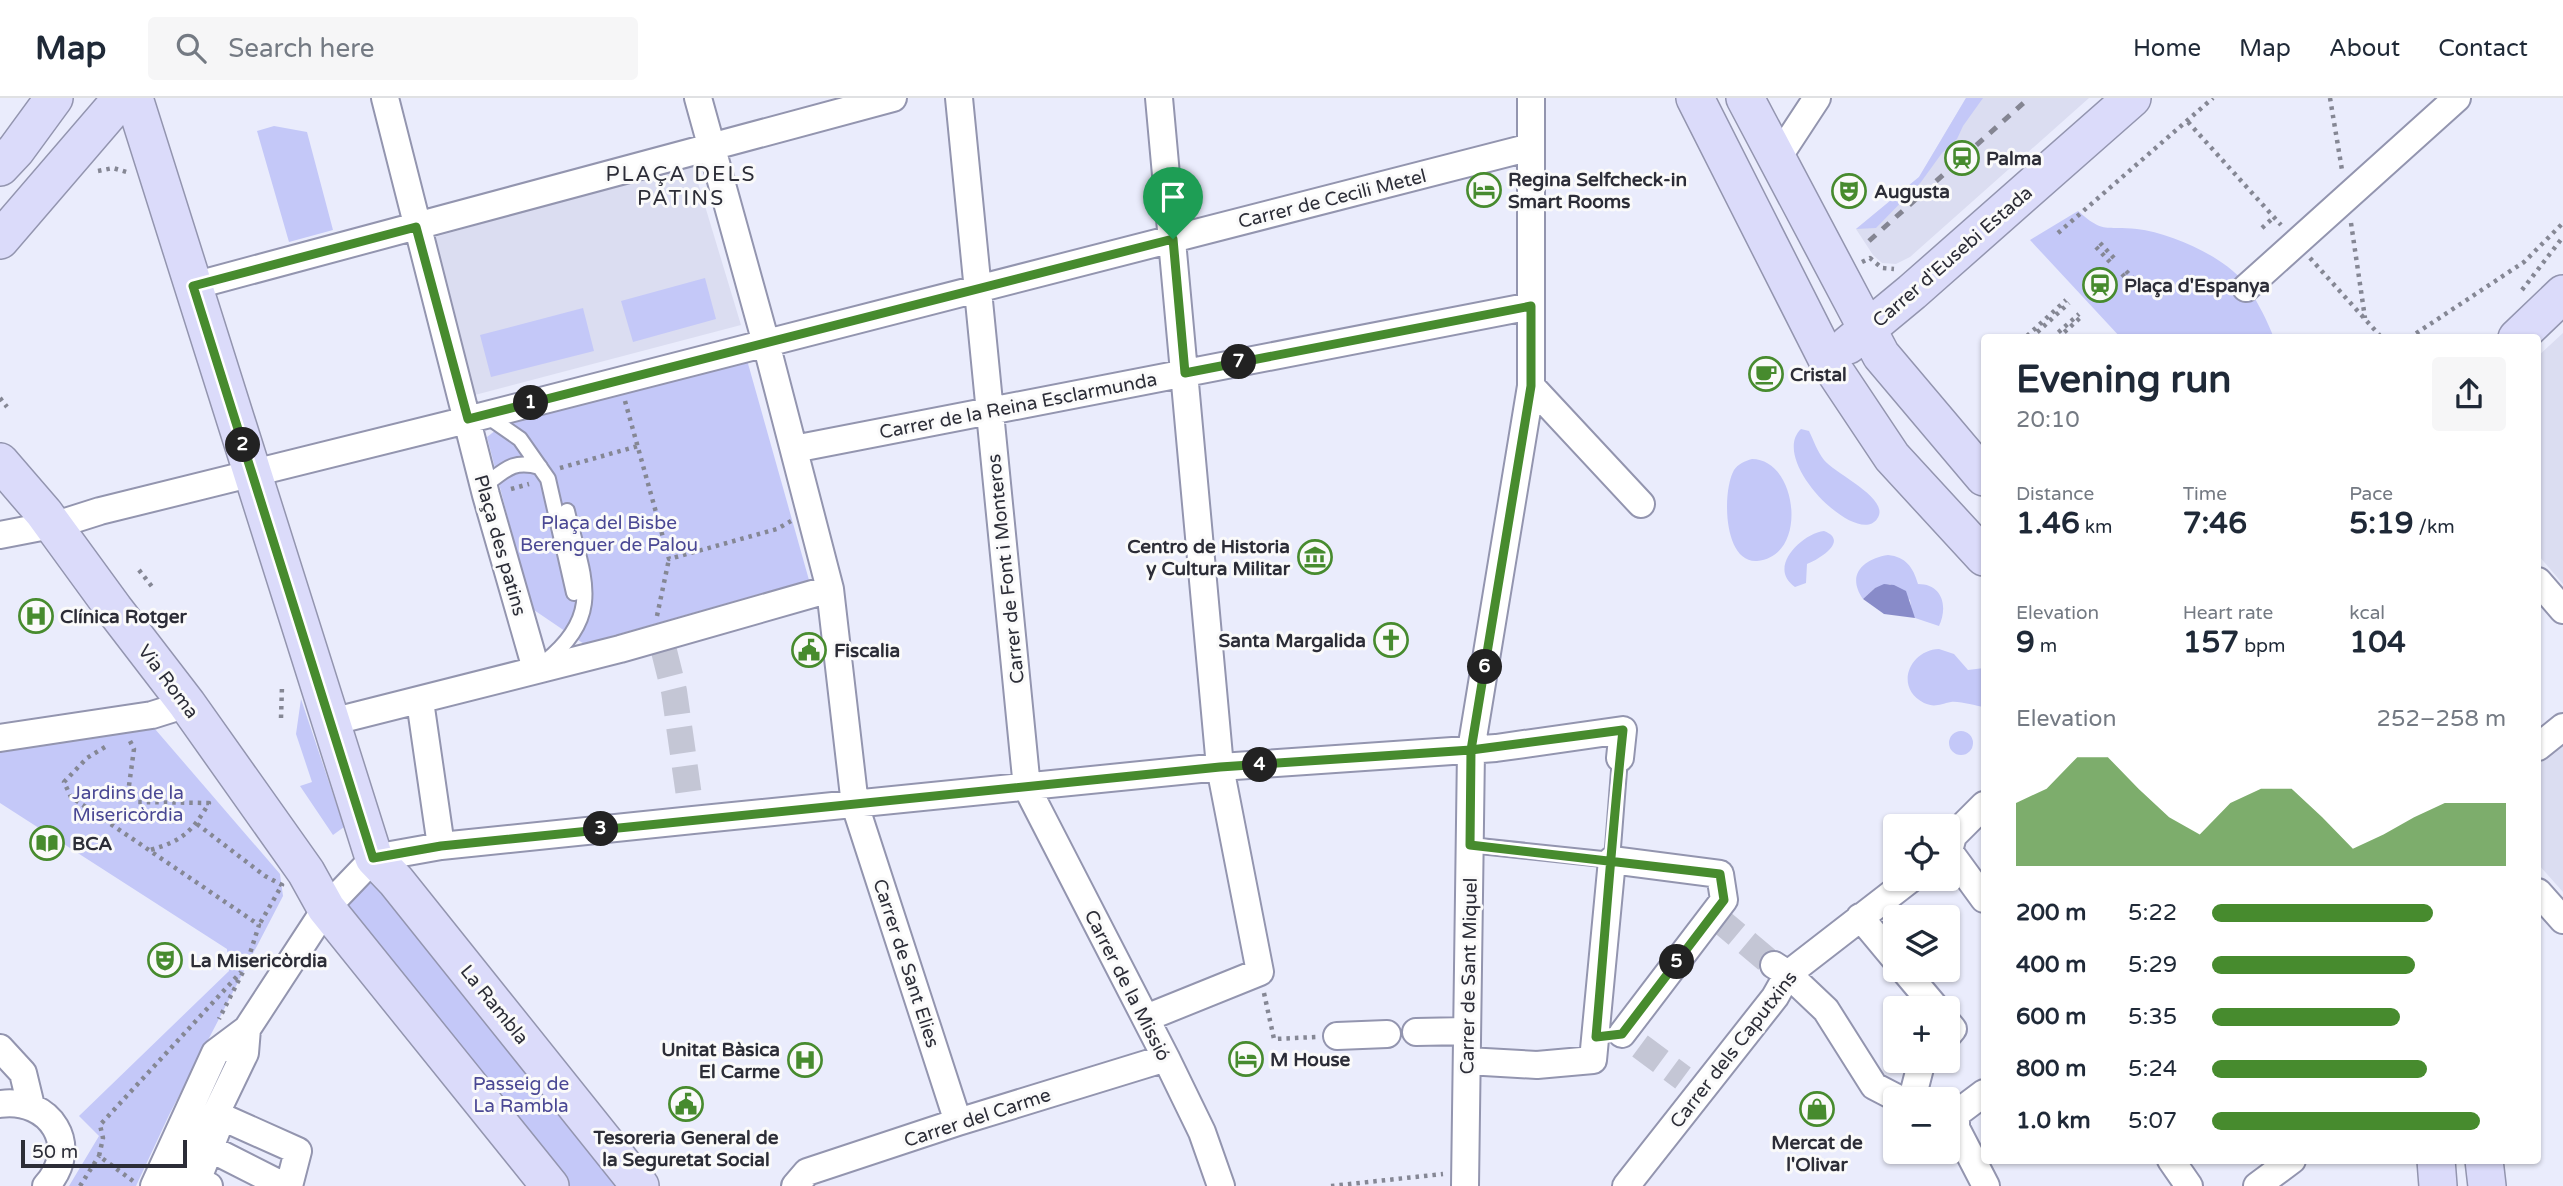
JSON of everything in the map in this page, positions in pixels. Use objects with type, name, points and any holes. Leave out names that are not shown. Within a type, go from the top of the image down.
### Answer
[{"type":"street","points":[[0,204],[7,195],[8,159],[54,98]]},
{"type":"street","points":[[0,240],[122,98]]},
{"type":"street","points":[[134,98],[373,858]]},
{"type":"street","name":"Plaça des patins","points":[[385,98],[416,227],[477,417],[484,486],[536,670]]},
{"type":"street","points":[[331,722],[536,670],[659,643],[830,589],[698,98]]},
{"type":"street","points":[[193,286],[894,98]]},
{"type":"street","name":"Carrer de Font i Monteros","points":[[959,98],[1027,788]]},
{"type":"street","points":[[1146,1018],[1260,972],[1220,767],[1160,98]]},
{"type":"street","name":"Carrer de Sant Miquel","points":[[1465,1179],[1471,750],[1531,386],[1531,98]]},
{"type":"street","points":[[1695,98],[1828,361],[1892,457],[1981,555]]},
{"type":"street","points":[[1745,98],[1867,330],[1889,366],[1981,473]]},
{"type":"street","points":[[1777,159],[1818,98]]},
{"type":"street","name":"Carrer d'Eusebi Estada","points":[[1828,361],[2132,98]]},
{"type":"street","points":[[2246,288],[2457,98]]},
{"type":"street","name":"Carrer de Cecili Metel","points":[[766,343],[1531,147]]},
{"type":"street","points":[[2521,334],[2563,294]]},
{"type":"street","name":"Carrer de la Reina Esclarmunda","points":[[794,449],[1531,306]]},
{"type":"street","points":[[0,536],[53,525],[766,343]]},
{"type":"street","points":[[1531,386],[1641,504]]},
{"type":"street","name":"Via Roma","points":[[0,462],[53,525],[187,704],[306,872],[326,908]]},
{"type":"street","points":[[2541,584],[2563,610]]},
{"type":"street","name":"Carrer de Sant Elies","points":[[830,589],[855,805],[958,1122]]},
{"type":"street","points":[[420,701],[441,846]]},
{"type":"street","points":[[0,738],[152,715],[187,704]]},
{"type":"street","points":[[2541,745],[2563,727]]},
{"type":"street","points":[[154,1186],[215,1053],[247,1029],[326,908],[373,858],[441,846],[692,812],[855,805],[1220,767],[1471,750],[1623,730],[1620,758]]},
{"type":"street","name":"Carrer de la Missió","points":[[1027,788],[1166,1058],[1202,1132],[1221,1186]]},
{"type":"street","points":[[1960,829],[1981,808]]},
{"type":"street","name":"La Rambla","points":[[373,858],[405,892],[640,1186]]},
{"type":"street","points":[[1467,1061],[1537,1065],[1593,1060],[1619,1039],[1716,916],[1724,900],[1720,874],[1612,860],[1619,1039]]},
{"type":"street","points":[[1960,867],[1981,895]]},
{"type":"street","name":"Carrer dels Caputxins","points":[[1628,1182],[1692,1084],[1775,997],[1780,970],[1895,891]]},
{"type":"street","points":[[2541,895],[2563,920]]},
{"type":"street","points":[[326,908],[550,1186]]},
{"type":"street","points":[[1860,917],[1883,945]]},
{"type":"street","points":[[1780,970],[1826,1010],[1874,1086],[1883,1091]]},
{"type":"street","points":[[1914,982],[1926,996]]},
{"type":"street","points":[[181,1186],[211,1131],[245,1053],[247,1029]]},
{"type":"street","points":[[1416,1032],[1467,1031]]},
{"type":"street","points":[[1337,1036],[1387,1034]]},
{"type":"street","points":[[0,1048],[23,1073],[32,1106]]},
{"type":"street","name":"Carrer del Carme","points":[[795,1186],[807,1172],[1166,1058]]},
{"type":"street","points":[[1960,1111],[1981,1095]]},
{"type":"street","points":[[0,1104],[16,1102],[32,1106],[46,1115],[56,1128],[61,1144],[61,1161],[55,1177],[46,1186]]},
{"type":"street","points":[[209,1186],[197,1181],[211,1131],[222,1117],[298,1151],[289,1186]]},
{"type":"street","points":[[211,1131],[213,1150],[284,1186]]},
{"type":"street","points":[[1960,1140],[1986,1186]]},
{"type":"street","points":[[2174,1164],[2189,1186]]},
{"type":"street","points":[[2257,1186],[2287,1164]]},
{"type":"street","points":[[2436,1164],[2438,1186]]},
{"type":"street","points":[[2484,1164],[2487,1186]]},
{"type":"lane","points":[[477,417],[520,439],[548,479],[574,593]]},
{"type":"lane","points":[[484,486],[510,467],[525,463],[540,467]]},
{"type":"lane","points":[[536,670],[565,646],[581,622],[586,597],[567,511]]},
{"type":"lane","points":[[1470,845],[1612,860],[1620,758]]},
{"type":"path","points":[[2058,233],[2213,98]]},
{"type":"path","points":[[96,172],[113,168],[132,174]]},
{"type":"path","points":[[2262,228],[2274,217]]},
{"type":"path","points":[[2415,334],[2524,262],[2563,223]]},
{"type":"path","points":[[2522,290],[2563,237]]},
{"type":"path","points":[[2099,245],[2112,260]]},
{"type":"path","points":[[2124,272],[2138,287]]},
{"type":"path","points":[[2032,334],[2067,302]]},
{"type":"path","points":[[2058,334],[2080,315],[2062,334]]},
{"type":"path","points":[[0,398],[7,407]]},
{"type":"path","points":[[625,398],[669,559],[659,643]]},
{"type":"path","points":[[669,559],[777,529],[810,510]]},
{"type":"path","points":[[139,570],[153,588]]},
{"type":"path","points":[[281,718],[282,686]]},
{"type":"path","points":[[125,733],[134,748],[128,793],[135,802],[209,803],[216,800]]},
{"type":"path","points":[[106,746],[87,758],[64,782],[71,797],[259,925]]},
{"type":"path","points":[[150,850],[169,845],[188,834],[209,803]]},
{"type":"path","points":[[197,824],[265,877],[282,885],[259,925],[246,966],[217,1021]]},
{"type":"path","points":[[80,1186],[99,1156],[103,1138],[100,1125],[246,966]]},
{"type":"path","points":[[1260,972],[1273,1039],[1337,1036]]},
{"type":"path","points":[[99,1156],[137,1184],[136,1186]]},
{"type":"path","points":[[1331,1186],[1465,1179]]},
{"type":"shaded area","points":[[1966,98],[2089,98],[1910,257],[1896,264],[1882,263],[1873,255],[1856,229],[1919,177]]},
{"type":"shaded area","points":[[692,163],[741,325],[471,396],[435,237]]},
{"type":"shaded area","points":[[2563,333],[2563,584],[2541,558],[2541,353]]},
{"type":"shaded area","points":[[1884,584],[1906,591],[1915,618],[1884,614],[1863,599]]},
{"type":"shaded area","points":[[2563,744],[2563,892],[2541,867],[2541,762]]},
{"type":"green space","points":[[1966,98],[1983,98],[1957,139],[1942,153],[1921,182],[1876,228],[1856,229],[1919,177]]},
{"type":"green space","points":[[274,126],[307,132],[333,230],[289,242],[257,131]]},
{"type":"green space","points":[[2078,211],[2106,228],[2150,231],[2179,240],[2222,262],[2243,281],[2272,334],[2117,334],[2030,240]]},
{"type":"green space","points":[[705,278],[716,319],[633,342],[621,301]]},
{"type":"green space","points":[[583,308],[594,351],[491,377],[480,335]]},
{"type":"green space","name":"Plaça del Bisbe Berenguer de Palou","points":[[747,360],[809,580],[584,644],[531,608],[487,437],[509,420]]},
{"type":"green space","points":[[1801,429],[1809,431],[1817,450],[1830,466],[1877,503],[1877,519],[1867,525],[1852,522],[1819,496],[1805,479],[1796,460],[1794,443]]},
{"type":"green space","points":[[1752,459],[1768,463],[1779,474],[1788,490],[1791,508],[1790,527],[1785,543],[1774,555],[1757,561],[1746,559],[1737,551],[1728,524],[1727,509],[1730,480],[1734,470]]},
{"type":"green space","points":[[1824,531],[1831,535],[1833,545],[1818,559],[1807,564],[1806,583],[1795,587],[1784,571],[1790,553],[1806,538]]},
{"type":"green space","points":[[1888,555],[1900,558],[1908,564],[1918,584],[1938,592],[1943,604],[1939,626],[1915,618],[1910,600],[1890,584],[1875,588],[1863,599],[1856,583],[1860,570],[1871,560]]},
{"type":"green space","points":[[1939,649],[1954,654],[1968,670],[1981,668],[1981,706],[1955,702],[1931,705],[1915,696],[1909,688],[1909,671],[1920,656]]},
{"type":"green space","points":[[301,699],[344,827],[333,835],[300,786],[312,782],[296,734]]},
{"type":"green space","name":"Jardins de la Misericòrdia","points":[[155,729],[280,874],[283,896],[169,1115],[136,1186],[69,1186],[99,1136],[79,1116],[229,971],[227,949],[0,803],[0,752]]},
{"type":"green space","points":[[1961,731],[1970,734],[1973,743],[1970,752],[1961,755],[1952,752],[1949,743],[1952,734]]},
{"type":"green space","name":"Passeig de La Rambla","points":[[375,868],[630,1186],[555,1186],[337,911]]},
{"type":"tunnel","points":[[664,651],[674,691],[690,803]]},
{"type":"tunnel","points":[[1717,918],[1773,965]]},
{"type":"tunnel","points":[[1640,1046],[1683,1078]]},
{"type":"railway","points":[[1869,241],[2029,98]]},
{"type":"place","name":"Palma","points":[[1962,158]]},
{"type":"place","name":"Regina Selfcheck-in Smart Rooms","points":[[1484,190]]},
{"type":"place","name":"Augusta","points":[[1849,191]]},
{"type":"place","name":"Plaça d'Espanya","points":[[2100,285]]},
{"type":"place","name":"Cristal","points":[[1766,374]]},
{"type":"place","name":"Centro de Historia y Cultura Militar","points":[[1315,557]]},
{"type":"place","name":"Clínica Rotger","points":[[36,616]]},
{"type":"place","name":"Santa Margalida","points":[[1391,640]]},
{"type":"place","name":"Fiscalia","points":[[809,650]]},
{"type":"place","name":"BCA","points":[[47,843]]},
{"type":"place","name":"La Misericòrdia","points":[[165,960]]},
{"type":"place","name":"M House","points":[[1246,1059]]},
{"type":"place","name":"Unitat Bàsica El Carme","points":[[805,1060]]},
{"type":"place","name":"Tesoreria General de la Seguretat Social","points":[[686,1104]]},
{"type":"place","name":"Mercat de l'Olivar","points":[[1817,1109]]},
{"type":"district","name":"PLAÇA DELS PATINS","points":[[681,186]]},
{"type":"route","points":[[1173,239],[468,419],[416,227],[193,286],[373,858],[441,846],[1220,767],[1471,750],[1470,845],[1612,860],[1720,874],[1724,900],[1622,1034],[1596,1037],[1612,860],[1620,758],[1623,730],[1471,750],[1531,386],[1531,306],[1185,373],[1173,239]]}]
